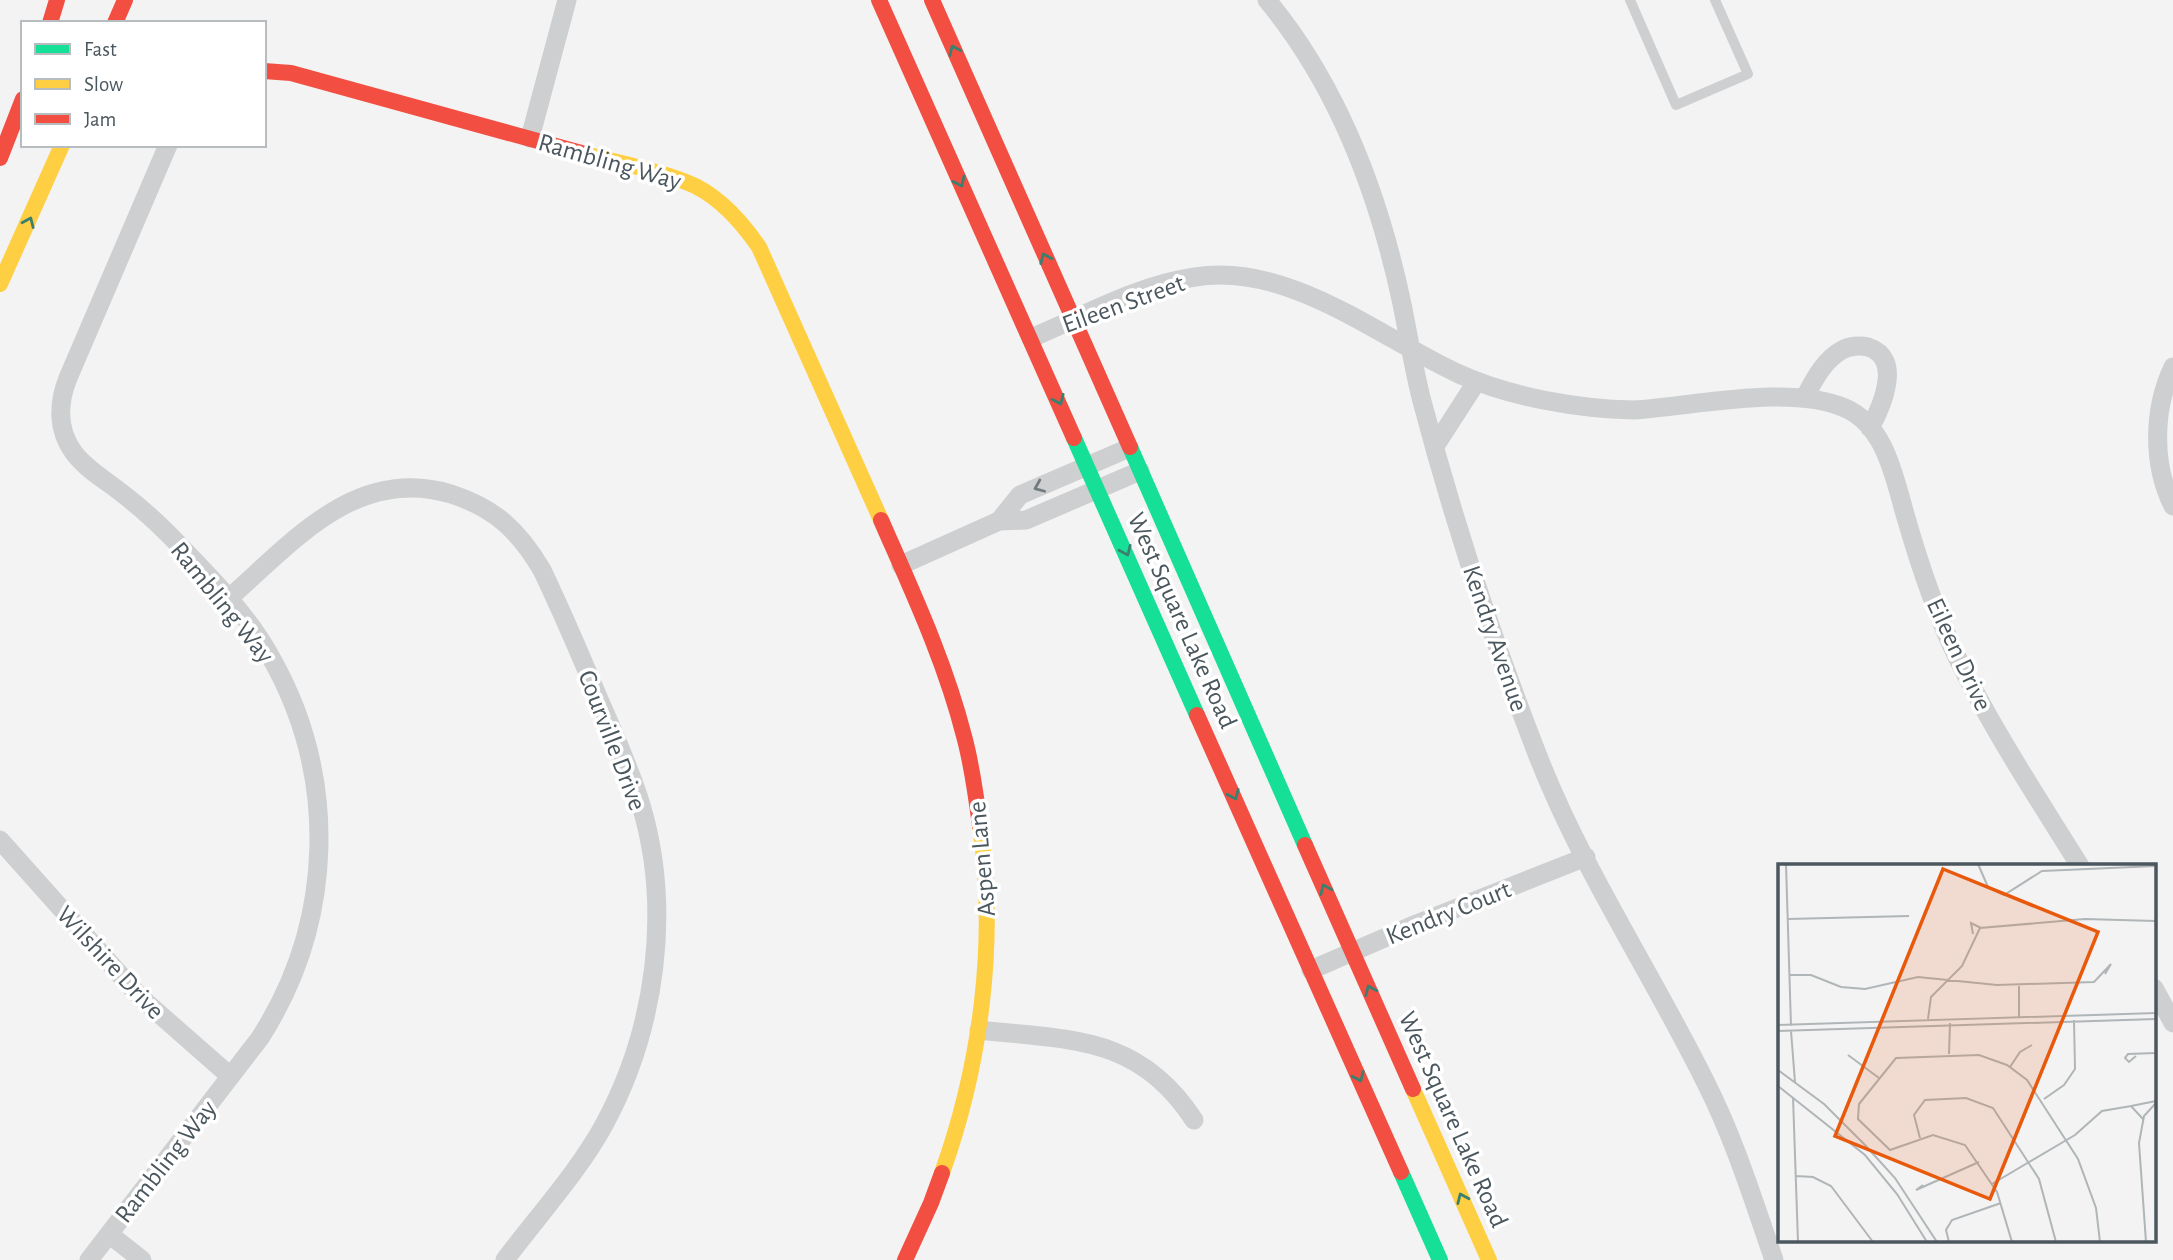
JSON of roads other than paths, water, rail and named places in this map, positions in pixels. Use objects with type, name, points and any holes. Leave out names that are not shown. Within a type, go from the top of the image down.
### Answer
[{"type":"main road","points":[[51,21],[57,0]]},
{"type":"main road","points":[[116,21],[125,0]]},
{"type":"main road","name":"West Square Lake Road","points":[[880,0],[931,120],[1099,489],[1440,1260]]},
{"type":"main road","name":"West Square Lake Road","points":[[932,0],[1489,1260]]},
{"type":"main road","name":"Rambling Way","points":[[266,71],[291,73],[687,182],[719,201],[755,240],[769,265],[901,565]]},
{"type":"main road","points":[[0,158],[21,104]]},
{"type":"main road","points":[[0,284],[61,147]]},
{"type":"main road","name":"Aspen Lane","points":[[901,565],[944,668],[960,717],[973,775],[987,886],[987,945],[979,1030],[958,1129],[935,1196],[905,1260]]},
{"type":"street","points":[[530,138],[567,0]]},
{"type":"street","name":"Kendry Avenue","points":[[1267,0],[1324,82],[1355,149],[1388,245],[1434,446],[1479,592],[1538,757],[1586,857],[1706,1083],[1738,1156],[1774,1260]]},
{"type":"street","name":"Rambling Way","points":[[89,1260],[275,1014],[297,967],[309,927],[315,900],[320,849],[315,777],[297,710],[268,652],[190,555],[151,518],[81,461],[68,443],[61,422],[62,392],[167,147]]},
{"type":"street","name":"Eileen Street","points":[[1031,338],[1161,285],[1195,276],[1232,275],[1269,282],[1307,295],[1410,347]]},
{"type":"street","name":"Eileen Drive","points":[[1410,347],[1450,370],[1477,381],[1550,401],[1612,410],[1676,407],[1771,397],[1805,397],[1847,409],[1870,428],[1889,459],[1923,571],[1957,657],[2001,738],[2079,864]]},
{"type":"street","points":[[1805,397],[1824,366],[1841,350],[1870,347],[1883,359],[1887,375],[1885,396],[1870,428]]},
{"type":"street","points":[[2173,367],[2161,403],[2158,436],[2161,468],[2173,506]]},
{"type":"street","points":[[1434,446],[1477,381]]},
{"type":"street","points":[[999,521],[1020,495],[1129,448]]},
{"type":"street","points":[[901,565],[999,521],[1026,520],[1140,471]]},
{"type":"street","name":"Courville Drive","points":[[228,599],[318,520],[356,498],[388,489],[421,487],[476,503],[509,526],[523,541],[542,570],[628,768],[648,835],[656,902],[654,962],[643,1027],[625,1080],[596,1138],[505,1260]]},
{"type":"street","name":"Wilshire Drive","points":[[0,839],[140,997],[230,1076]]},
{"type":"street","name":"Kendry Court","points":[[1311,970],[1586,857]]},
{"type":"street","points":[[2156,992],[2173,1023]]},
{"type":"street","points":[[979,1030],[1081,1041],[1116,1051],[1139,1063],[1166,1085],[1182,1102],[1194,1121]]},
{"type":"street","points":[[109,1234],[142,1260]]},
{"type":"lane","points":[[1630,0],[1676,105],[1748,74],[1715,0]]}]
